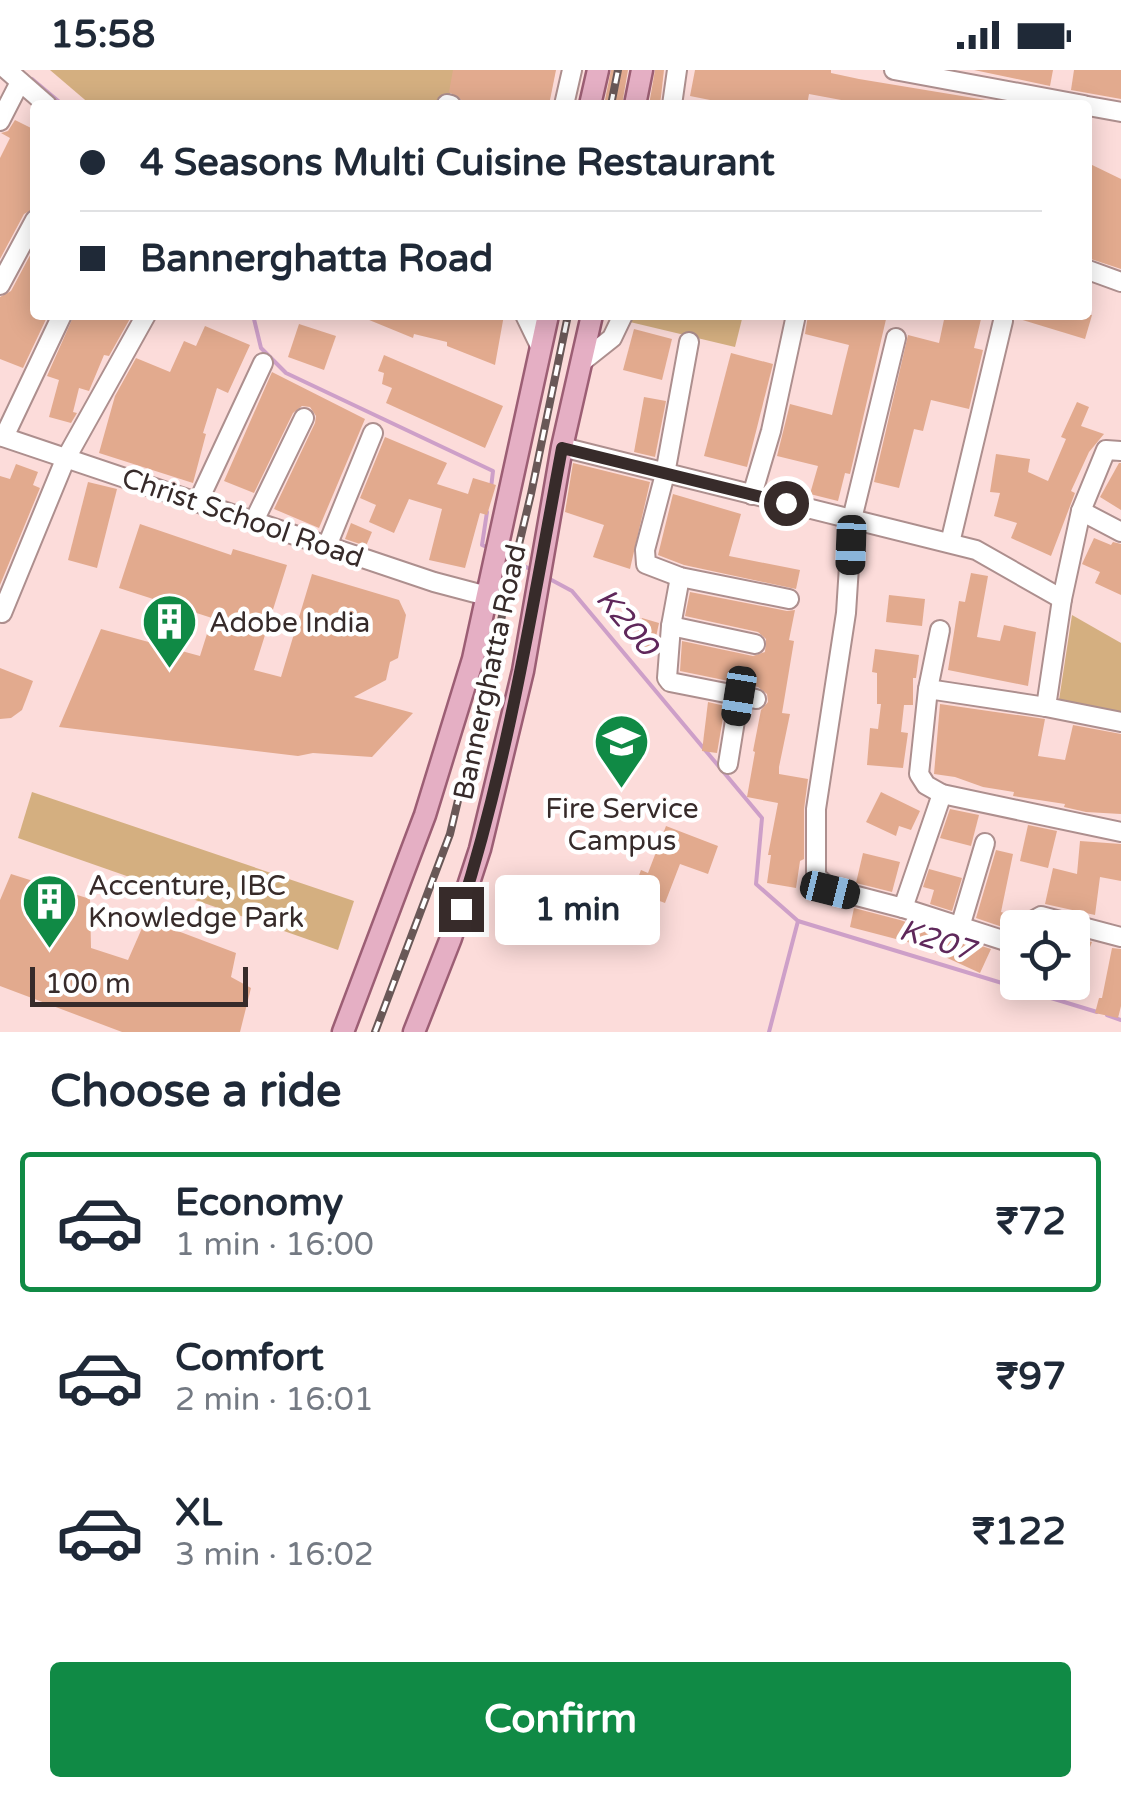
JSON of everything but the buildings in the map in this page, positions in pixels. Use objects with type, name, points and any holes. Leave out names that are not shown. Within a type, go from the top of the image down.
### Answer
[{"type":"main road","points":[[591,100],[598,70]]},
{"type":"main road","points":[[636,100],[642,70]]},
{"type":"main road","name":"Bannerghatta Road","points":[[342,1032],[425,814],[473,659],[547,320]]},
{"type":"main road","name":"Bannerghatta Road","points":[[414,1032],[480,850],[523,671],[541,556],[591,320]]},
{"type":"street","points":[[565,100],[572,70]]},
{"type":"street","points":[[676,100],[677,70]]},
{"type":"street","points":[[894,70],[1059,100]]},
{"type":"street","points":[[0,121],[14,76],[41,100]]},
{"type":"street","points":[[1092,106],[1121,112]]},
{"type":"street","points":[[0,285],[30,229]]},
{"type":"street","points":[[1092,271],[1121,282]]},
{"type":"street","points":[[2,436],[60,320]]},
{"type":"street","points":[[2,613],[65,460],[143,320]]},
{"type":"street","points":[[527,320],[541,348]]},
{"type":"street","points":[[583,361],[612,338],[621,320]]},
{"type":"street","points":[[752,495],[771,431],[795,320]]},
{"type":"street","points":[[950,543],[1003,321]]},
{"type":"street","points":[[896,338],[852,519],[846,613],[816,808],[816,876],[830,890],[902,908],[1000,940]]},
{"type":"street","points":[[689,342],[646,564],[680,577],[789,599]]},
{"type":"street","points":[[198,502],[263,363]]},
{"type":"street","points":[[254,521],[304,418]]},
{"type":"street","points":[[327,546],[373,433]]},
{"type":"street","name":"Christ School Road","points":[[2,436],[434,582],[487,596]]},
{"type":"street","points":[[562,448],[976,550],[1062,599]]},
{"type":"street","points":[[1046,707],[1062,599],[1082,511],[1106,450],[1121,451]]},
{"type":"street","points":[[1082,511],[1121,532]]},
{"type":"street","points":[[680,577],[667,674],[670,682],[748,697],[728,764]]},
{"type":"street","points":[[671,626],[755,644]]},
{"type":"street","points":[[940,630],[928,689],[919,774],[926,785],[942,794],[1121,832]]},
{"type":"street","points":[[928,689],[1121,722]]},
{"type":"street","points":[[902,908],[942,794]]},
{"type":"street","points":[[960,927],[985,843]]},
{"type":"street","points":[[1090,929],[1121,937]]},
{"type":"shaded area","points":[[50,70],[459,70],[448,100],[85,100]]},
{"type":"shaded area","points":[[631,320],[742,320],[735,347]]},
{"type":"shaded area","points":[[1072,615],[1121,643],[1121,714],[1059,700]]},
{"type":"shaded area","points":[[32,792],[354,901],[338,950],[18,838]]},
{"type":"waterway","name":"K200","points":[[32,79],[57,100]]},
{"type":"waterway","name":"K200","points":[[254,320],[261,348],[286,373],[493,471],[491,488]]},
{"type":"waterway","name":"K200","points":[[487,512],[482,545],[489,548]]},
{"type":"waterway","name":"K200","points":[[502,555],[534,571]]},
{"type":"waterway","name":"K200","points":[[546,577],[572,591],[762,818],[756,884],[798,921],[1097,1012]]},
{"type":"waterway","name":"K200","points":[[769,1032],[798,921]]},
{"type":"waterway","name":"K207","points":[[1107,1015],[1121,1020]]},
{"type":"railway","points":[[612,100],[618,70]]},
{"type":"railway","points":[[375,1032],[450,834],[531,494],[567,320]]},
{"type":"place","name":"Adobe India","points":[[170,671]]},
{"type":"place","name":"Fire Service Campus","points":[[622,791]]},
{"type":"place","name":"Accenture, IBC Knowledge Park","points":[[49,950]]},
{"type":"route","points":[[461,909],[480,850],[523,671],[562,448],[786,503]]}]
